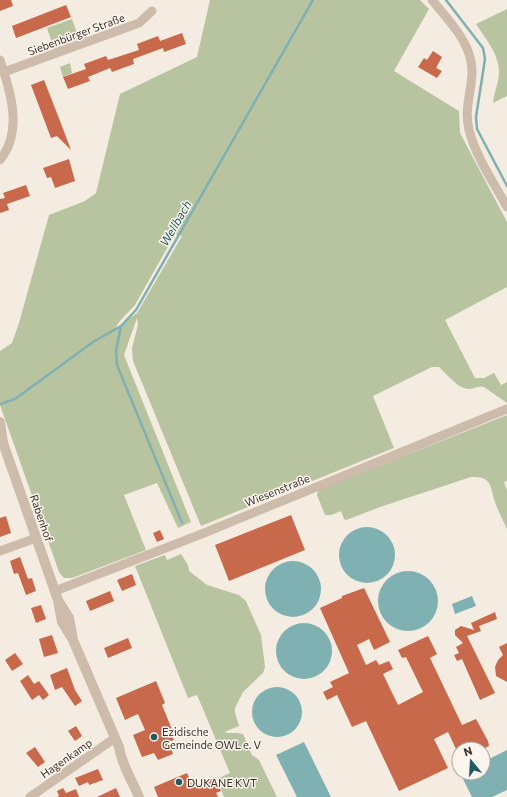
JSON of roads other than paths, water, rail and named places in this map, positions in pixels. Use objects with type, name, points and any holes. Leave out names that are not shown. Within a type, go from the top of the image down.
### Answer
[{"type":"street","points":[[432,0],[461,36],[471,59],[472,73],[467,106],[469,130],[474,144],[507,207]]},
{"type":"street","name":"Siebenbürger Straße","points":[[4,72],[140,23],[152,11]]},
{"type":"street","points":[[0,60],[13,110],[13,126],[8,147],[0,160]]},
{"type":"street","name":"Wiesenstraße","points":[[56,596],[179,543],[507,409]]},
{"type":"street","name":"Rabenhof","points":[[0,422],[2,441],[56,596],[62,622],[73,640],[115,738],[119,748],[121,760],[140,797]]},
{"type":"street","points":[[0,552],[36,538]]},
{"type":"street","name":"Hagenkamp","points":[[30,797],[115,738]]},
{"type":"water","points":[[367,527],[378,529],[387,535],[393,544],[395,555],[393,566],[387,575],[378,581],[367,583],[356,581],[347,575],[341,566],[339,555],[341,544],[347,535],[356,529]]},
{"type":"water","points":[[288,561],[298,561],[313,569],[319,578],[321,589],[319,600],[313,609],[298,617],[288,617],[277,612],[270,605],[265,594],[265,584],[270,573],[277,566]]},
{"type":"water","points":[[408,571],[424,576],[429,580],[433,585],[438,601],[433,617],[429,622],[424,626],[408,631],[392,626],[387,622],[383,617],[378,601],[383,585],[387,580],[392,576]]},
{"type":"water","points":[[472,596],[476,606],[455,614],[452,604]]},
{"type":"water","points":[[299,623],[309,623],[324,631],[330,640],[332,651],[330,662],[324,671],[309,679],[299,679],[288,674],[281,667],[276,656],[276,646],[281,635],[288,628]]},
{"type":"water","points":[[272,687],[282,687],[295,694],[302,707],[302,717],[295,730],[282,737],[272,737],[263,733],[256,726],[252,717],[252,707],[256,698],[263,691]]},
{"type":"water","points":[[304,742],[331,797],[297,797],[276,755]]},
{"type":"water","points":[[507,750],[507,790],[492,797],[472,797],[464,781],[491,781],[491,758]]},
{"type":"waterway","name":"Wellbach","points":[[0,404],[15,399],[93,342],[121,326],[136,310],[313,0]]},
{"type":"waterway","points":[[446,0],[483,48],[485,59],[476,117],[477,129],[507,186]]},
{"type":"waterway","points":[[121,326],[116,351],[117,365],[182,523]]},
{"type":"place","name":"Ezidische Gemeinde OWL e. V","points":[[154,737]]},
{"type":"place","name":"DUKANE KVT","points":[[179,782]]}]
